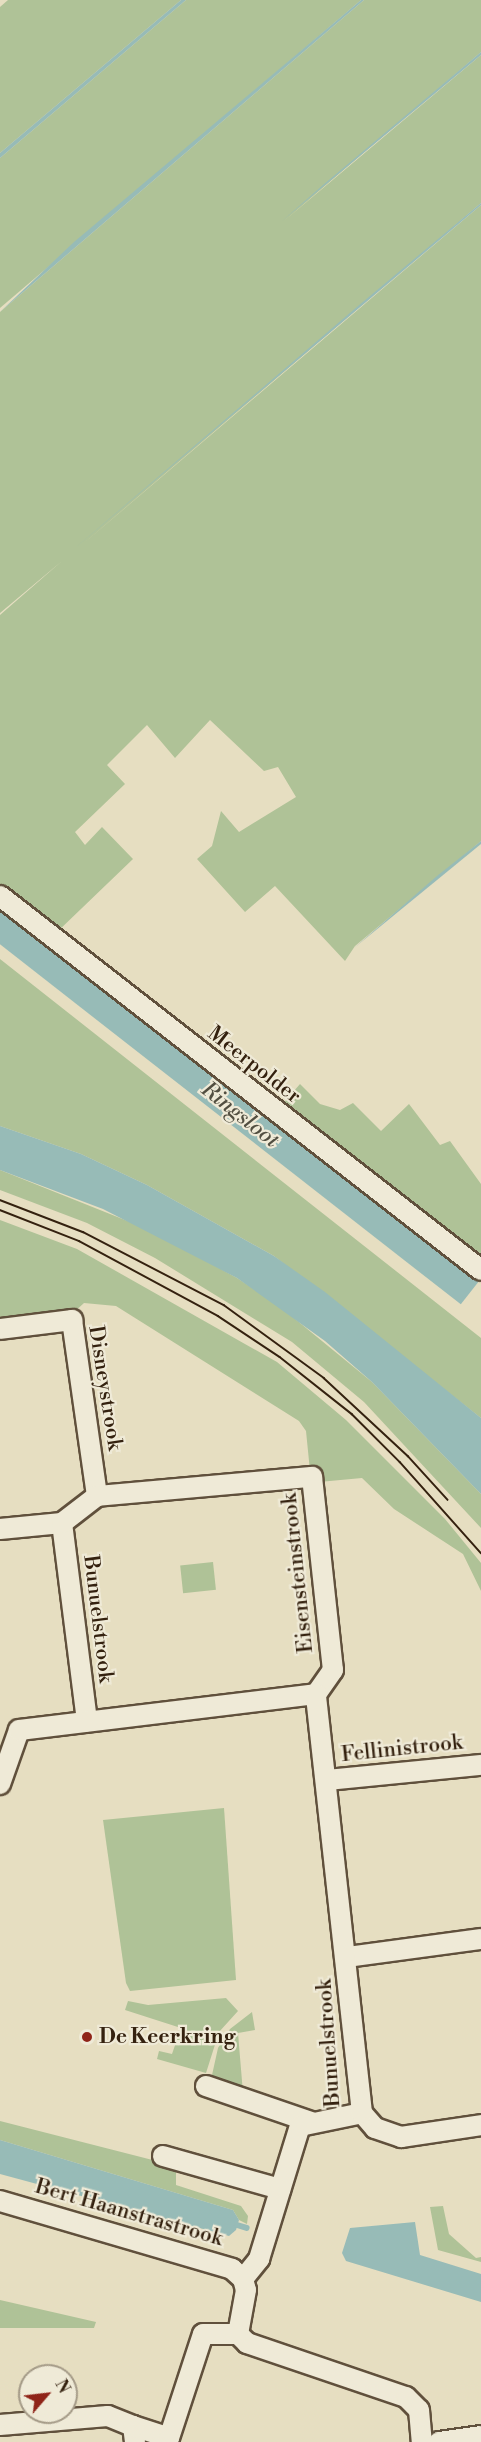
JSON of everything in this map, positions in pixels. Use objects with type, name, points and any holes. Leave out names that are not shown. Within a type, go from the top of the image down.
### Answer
[{"type":"street","name":"Meerpolder","points":[[0,896],[481,1270]]},
{"type":"street","name":"Disneystrook","points":[[0,1329],[72,1320],[97,1496]]},
{"type":"street","name":"Eisensteinstrook","points":[[97,1496],[312,1478],[333,1670],[316,1694]]},
{"type":"street","points":[[0,1529],[62,1523],[97,1496]]},
{"type":"street","name":"Bunuelstrook","points":[[62,1523],[87,1721]]},
{"type":"street","points":[[0,1784],[19,1730],[316,1694]]},
{"type":"street","name":"Bunuelstrook","points":[[243,2279],[259,2259],[300,2126],[362,2113],[347,1957],[316,1694]]},
{"type":"street","name":"Fellinistrook","points":[[327,1780],[481,1765]]},
{"type":"street","points":[[347,1957],[481,1939]]},
{"type":"street","points":[[206,2086],[311,2122]]},
{"type":"street","points":[[362,2113],[375,2128],[400,2137],[481,2125]]},
{"type":"street","points":[[163,2156],[280,2189]]},
{"type":"street","name":"Bert Haanstrastrook","points":[[0,2201],[221,2264],[243,2279]]},
{"type":"street","points":[[238,2334],[246,2290],[243,2279]]},
{"type":"street","points":[[0,2425],[108,2416],[134,2434],[169,2438],[203,2334],[238,2334],[261,2349],[406,2397],[419,2410],[422,2442]]},
{"type":"street","points":[[439,2442],[481,2436]]},
{"type":"green space","points":[[8,0],[181,0],[0,153],[0,7]]},
{"type":"green space","points":[[186,0],[361,0],[0,308],[0,158]]},
{"type":"green space","points":[[364,0],[481,0],[481,52],[284,221],[481,55],[481,203],[77,549],[481,205],[481,841],[355,946],[345,961],[275,886],[245,912],[197,859],[212,846],[221,811],[239,832],[296,797],[278,767],[264,771],[210,720],[175,758],[147,725],[107,765],[125,784],[75,832],[85,845],[102,827],[133,859],[56,933],[281,1106],[300,1084],[320,1104],[340,1110],[353,1103],[381,1131],[409,1104],[440,1145],[450,1141],[481,1184],[481,1279],[0,905],[0,615],[62,561],[0,613],[0,312]]},
{"type":"green space","points":[[0,959],[481,1338],[481,1418],[274,1256],[147,1185],[81,1154],[0,1126]]},
{"type":"green space","points":[[0,1170],[150,1230],[237,1278],[278,1305],[372,1382],[481,1494],[481,1528],[364,1402],[292,1342],[155,1258],[87,1223],[0,1190]]},
{"type":"green space","points":[[0,1220],[77,1249],[277,1362],[346,1420],[445,1519],[481,1563],[481,1591],[463,1554],[394,1509],[362,1478],[319,1482],[310,1471],[306,1431],[299,1421],[116,1306],[84,1303],[72,1314],[0,1320]]},
{"type":"green space","points":[[213,1562],[216,1590],[183,1593],[180,1565]]},
{"type":"green space","points":[[224,1808],[236,1980],[130,1991],[126,1983],[103,1820]]},
{"type":"green space","points":[[226,1998],[238,2011],[219,2032],[206,2073],[157,2059],[159,2051],[172,2054],[181,2028],[125,2010],[128,2001],[148,2005]]},
{"type":"green space","points":[[252,2012],[255,2030],[238,2033],[243,2093],[210,2084],[218,2048],[230,2029]]},
{"type":"green space","points":[[0,2121],[176,2166],[176,2185],[241,2206],[248,2216],[247,2224],[239,2220],[233,2210],[0,2140]]},
{"type":"green space","points":[[443,2206],[449,2234],[476,2258],[481,2257],[481,2262],[438,2250],[430,2207]]},
{"type":"green space","points":[[0,2300],[96,2322],[94,2328],[0,2328]]},
{"type":"water","points":[[181,0],[186,0],[0,158],[0,153]]},
{"type":"water","points":[[361,0],[364,0],[0,312],[74,242]]},
{"type":"water","points":[[481,52],[481,55],[282,221],[323,185]]},
{"type":"water","points":[[481,203],[481,205],[75,548],[358,306]]},
{"type":"water","points":[[481,841],[481,844],[354,948],[437,876]]},
{"type":"water","name":"Ringsloot","points":[[0,905],[480,1280],[461,1304],[0,944]]},
{"type":"water","points":[[0,1126],[81,1154],[147,1185],[274,1256],[325,1292],[481,1418],[481,1494],[372,1382],[325,1341],[237,1278],[103,1209],[0,1170]]},
{"type":"water","points":[[0,2140],[233,2210],[239,2220],[236,2230],[229,2236],[0,2174]]},
{"type":"water","points":[[415,2222],[420,2255],[481,2274],[481,2302],[346,2261],[342,2253],[350,2228]]},
{"type":"waterway","points":[[237,2225],[247,2228]]},
{"type":"tram line","points":[[0,1200],[83,1232],[224,1305],[324,1378],[408,1456],[448,1500]]},
{"type":"tram line","points":[[0,1210],[79,1241],[218,1316],[280,1357],[352,1414],[400,1462],[481,1553]]},
{"type":"place","name":"De Keerkring","points":[[87,2037]]}]
